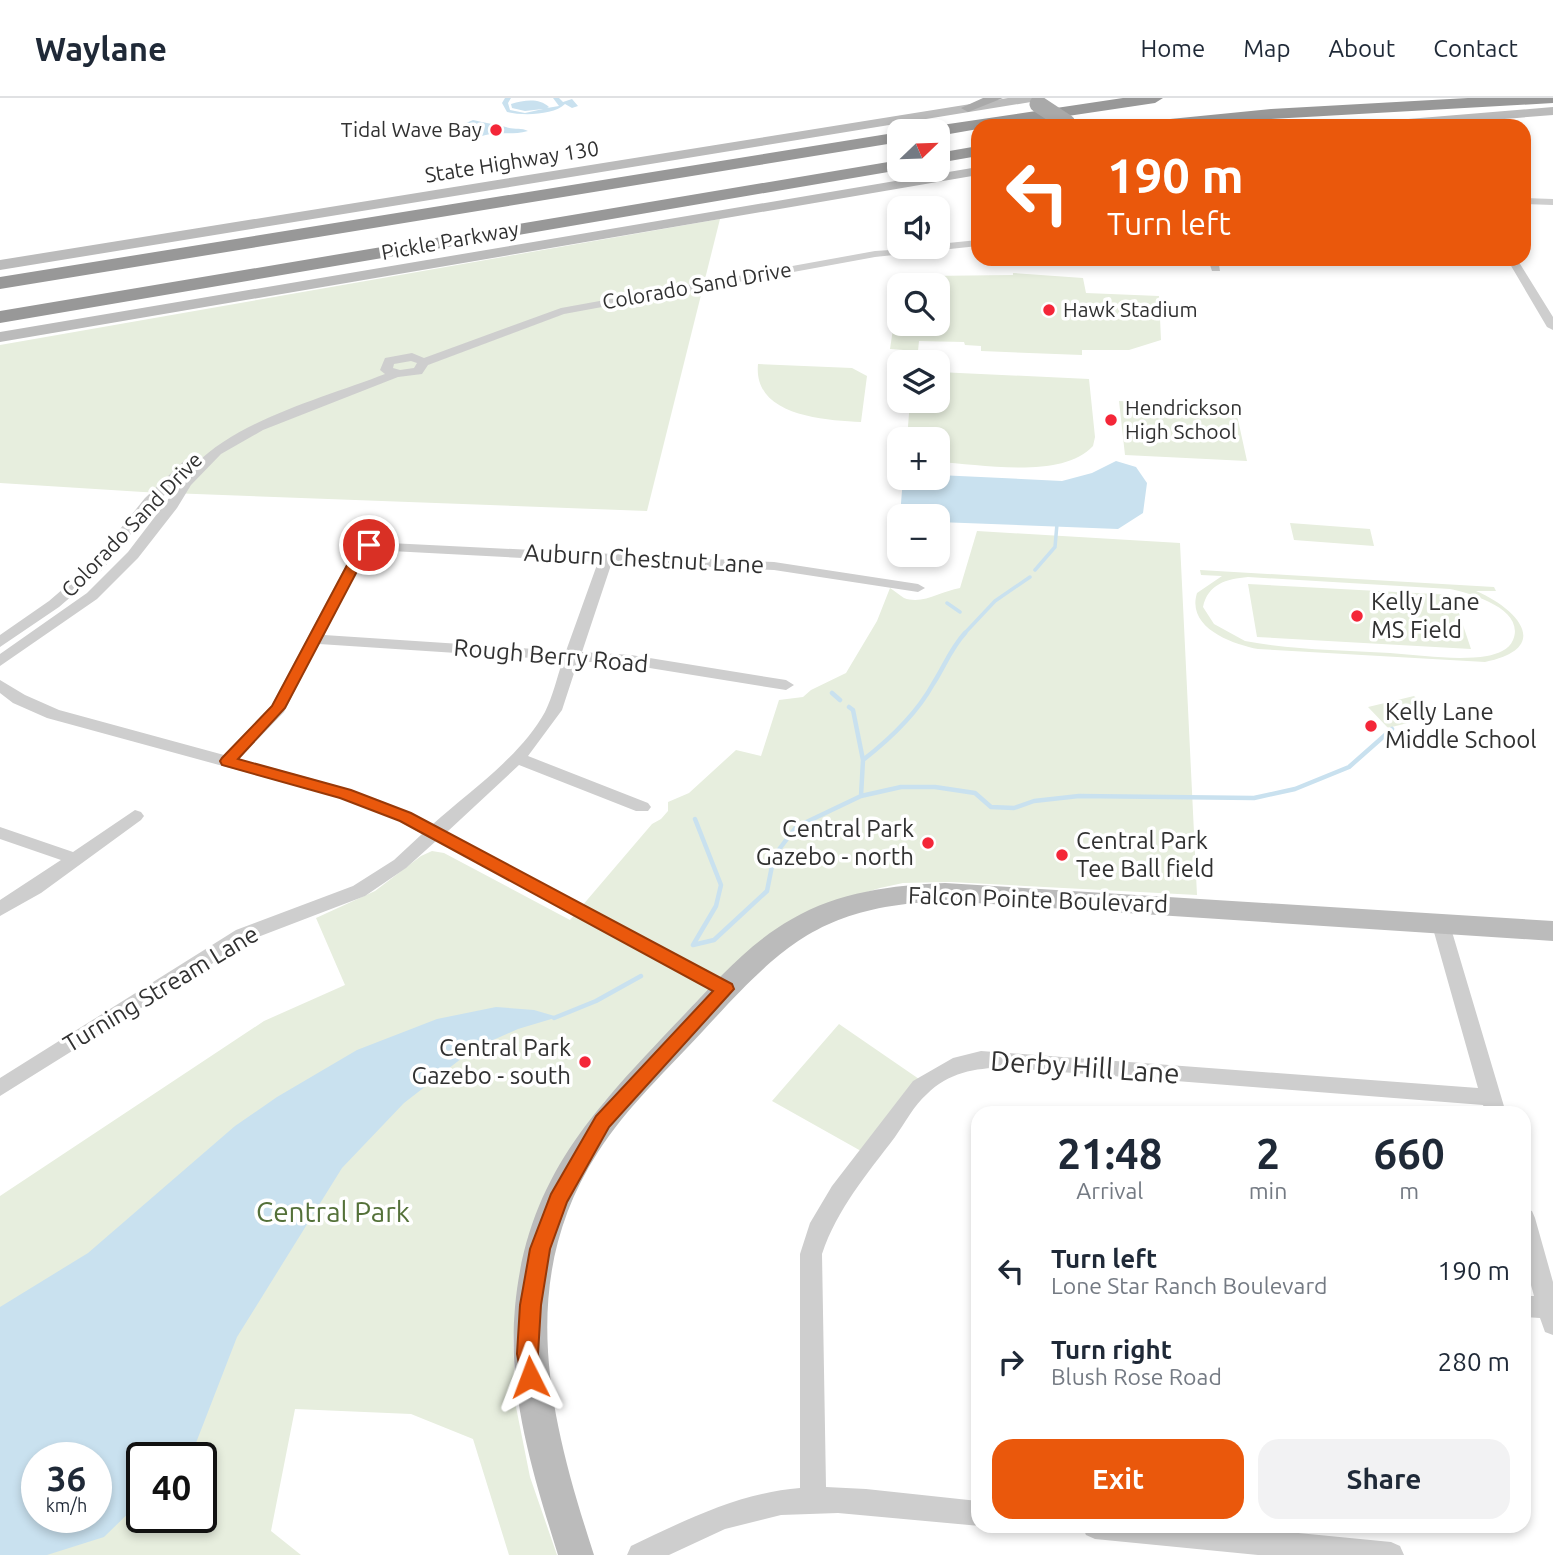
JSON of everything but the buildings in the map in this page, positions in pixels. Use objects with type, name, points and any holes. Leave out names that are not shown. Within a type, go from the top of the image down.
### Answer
[{"type":"highway","points":[[1069,118],[1128,98]]},
{"type":"highway","points":[[1069,118],[1155,98]]},
{"type":"highway","points":[[1182,119],[1340,98]]},
{"type":"highway","points":[[1221,119],[1553,98]]},
{"type":"highway","points":[[950,130],[971,128]]},
{"type":"highway","name":"Pickle Parkway","points":[[0,282],[887,139]]},
{"type":"highway","points":[[0,282],[717,150]]},
{"type":"highway","points":[[950,156],[971,152]]},
{"type":"highway","name":"Pickle Parkway","points":[[0,317],[887,167]]},
{"type":"highway","points":[[68,305],[703,216]]},
{"type":"main road","points":[[968,107],[996,98]]},
{"type":"main road","points":[[1030,99],[1069,118]]},
{"type":"main road","name":"State Highway 130","points":[[0,265],[1030,99]]},
{"type":"main road","points":[[1474,119],[1553,111]]},
{"type":"main road","points":[[0,337],[971,172]]},
{"type":"main road","name":"Falcon Pointe Boulevard","points":[[576,1555],[544,1454],[533,1400],[528,1354],[531,1305],[540,1249],[558,1200],[603,1122],[726,989],[773,944],[804,924],[859,902],[908,892],[1004,894],[1553,932]]},
{"type":"street","points":[[1531,201],[1553,202]]},
{"type":"street","points":[[1531,206],[1553,208]]},
{"type":"street","points":[[950,239],[971,237]]},
{"type":"street","name":"Colorado Sand Drive","points":[[859,253],[971,244]]},
{"type":"street","name":"Colorado Sand Drive","points":[[0,642],[54,604],[97,567],[150,501],[207,447],[236,434],[390,372],[418,371],[421,360],[561,312],[887,246]]},
{"type":"street","points":[[1516,266],[1553,327]]},
{"type":"street","name":"Colorado Sand Drive","points":[[0,660],[89,599],[133,555],[172,505],[185,483],[236,434]]},
{"type":"street","name":"Auburn Chestnut Lane","points":[[315,639],[359,554],[369,545],[775,566],[918,587]]},
{"type":"street","name":"Turning Stream Lane","points":[[0,1088],[243,935],[359,891],[400,864],[517,758],[539,733],[554,709],[606,558]]},
{"type":"street","points":[[228,761],[278,708],[315,639]]},
{"type":"street","name":"Rough Berry Road","points":[[315,639],[631,660],[786,685]]},
{"type":"street","points":[[0,685],[19,699],[53,714],[346,794],[434,831],[726,989]]},
{"type":"street","points":[[517,758],[642,807]]},
{"type":"street","points":[[0,909],[35,888],[135,816]]},
{"type":"street","points":[[0,833],[76,859]]},
{"type":"street","points":[[1441,925],[1494,1105]]},
{"type":"street","name":"Derby Hill Lane","points":[[814,1500],[811,1254],[821,1223],[840,1193],[920,1087],[939,1073],[981,1059],[1011,1060],[1494,1105]]},
{"type":"street","points":[[1531,1243],[1551,1316]]},
{"type":"street","points":[[1531,1309],[1551,1316]]},
{"type":"street","points":[[640,1555],[714,1520],[754,1507],[814,1500],[971,1513]]},
{"type":"street","points":[[1172,1533],[1391,1555]]},
{"type":"green space","points":[[720,219],[647,511],[143,492],[0,483],[0,345]]},
{"type":"green space","name":"Hawk Stadium","points":[[950,276],[1083,278],[1086,293],[1159,296],[1161,340],[1129,350],[1082,350],[1082,355],[981,351],[981,346],[965,345],[964,342],[919,341],[918,350],[890,349],[892,336],[950,336]]},
{"type":"green space","points":[[758,364],[852,368],[867,376],[861,422],[810,416],[778,405],[767,395],[759,381]]},
{"type":"green space","points":[[950,373],[1089,379],[1095,437],[1093,446],[1079,457],[1062,463],[1041,467],[997,467],[950,463],[950,427],[908,427],[909,413],[950,413]]},
{"type":"green space","points":[[1119,401],[1235,406],[1247,461],[1125,455]]},
{"type":"green space","points":[[1290,523],[1370,529],[1374,546],[1294,540]]},
{"type":"green space","name":"Central Park","points":[[977,531],[1180,543],[1197,895],[950,882],[903,883],[815,908],[697,1001],[604,1102],[563,1162],[520,1284],[513,1340],[516,1407],[530,1477],[557,1555],[509,1555],[473,1439],[411,1414],[295,1409],[271,1531],[301,1555],[0,1555],[0,1196],[264,1021],[345,985],[316,918],[375,891],[421,856],[432,851],[444,853],[570,920],[652,824],[668,811],[668,802],[689,793],[736,750],[761,756],[779,700],[803,697],[811,690],[846,673],[877,621],[890,588],[911,600],[960,588]]},
{"type":"green space","points":[[1200,570],[1494,587],[1496,591],[1476,591],[1505,608],[1515,618],[1522,628],[1523,638],[1518,648],[1506,656],[1485,662],[1258,649],[1236,643],[1214,632],[1198,616],[1195,605],[1197,593],[1222,576],[1201,575]],"holes":[[[1248,577],[1450,589],[1470,594],[1504,611],[1515,629],[1509,646],[1491,655],[1463,658],[1263,644],[1245,641],[1214,624],[1203,607],[1209,593],[1219,584]]]},
{"type":"green space","name":"Kelly Lane MS Field","points":[[1248,584],[1453,595],[1471,649],[1257,637]]},
{"type":"green space","points":[[1414,696],[1435,716],[1388,728],[1368,707]]},
{"type":"green space","points":[[839,1024],[919,1079],[861,1151],[772,1101]]},
{"type":"water","points":[[505,98],[511,98],[508,103],[510,110],[525,113],[543,109],[525,111],[512,108],[511,104],[536,101],[545,104],[549,107],[547,108],[559,106],[553,98],[559,98],[563,102],[572,99],[578,106],[572,108],[565,104],[546,112],[529,114],[514,113],[507,112],[502,103]]},
{"type":"water","name":"Tidal Wave Bay","points":[[473,120],[528,131],[494,133],[473,140],[454,135],[469,129],[464,124]]},
{"type":"water","points":[[1116,461],[1136,467],[1147,483],[1143,513],[1118,529],[950,522],[950,504],[901,504],[902,490],[950,490],[950,476],[1062,481],[1092,473]]},
{"type":"water","points":[[496,1007],[534,1010],[558,1017],[518,1029],[475,1048],[404,1103],[342,1168],[237,1337],[196,1442],[126,1442],[126,1516],[112,1529],[112,1442],[21,1442],[21,1533],[108,1533],[104,1537],[47,1555],[0,1555],[0,1307],[88,1253],[235,1126],[277,1097],[357,1050],[437,1019]]},
{"type":"waterway","points":[[1035,570],[1055,547],[1057,524]]},
{"type":"waterway","points":[[963,635],[995,601],[1030,577]]},
{"type":"waterway","points":[[947,603],[960,612]]},
{"type":"waterway","points":[[863,760],[911,716],[965,633]]},
{"type":"waterway","points":[[832,693],[840,700]]},
{"type":"waterway","points":[[849,707],[853,710],[863,760]]},
{"type":"waterway","points":[[861,796],[901,787],[935,787],[975,793],[991,807],[1014,808],[1034,801],[1079,796],[1254,798],[1295,789],[1349,767],[1392,729]]},
{"type":"waterway","points":[[861,796],[863,760]]},
{"type":"waterway","points":[[695,819],[721,885],[716,906],[693,945],[714,940],[767,891],[774,856],[796,827],[861,796]]},
{"type":"waterway","points":[[554,1018],[596,1001],[641,976]]},
{"type":"place","name":"Tidal Wave Bay","points":[[496,130]]},
{"type":"place","name":"Hawk Stadium","points":[[1049,310]]},
{"type":"place","name":"Hendrickson High School","points":[[1111,420]]},
{"type":"place","name":"Kelly Lane MS Field","points":[[1357,616]]},
{"type":"place","name":"Kelly Lane Middle School","points":[[1371,726]]},
{"type":"place","name":"Central Park Gazebo - north","points":[[928,843]]},
{"type":"place","name":"Central Park Tee Ball field","points":[[1062,855]]},
{"type":"place","name":"Central Park Gazebo - south","points":[[585,1062]]},
{"type":"route","points":[[369,545],[359,554],[278,708],[228,761],[346,794],[405,817],[503,867],[726,989],[603,1122],[582,1154],[558,1200],[540,1249],[531,1305],[528,1354],[530,1377]]}]
